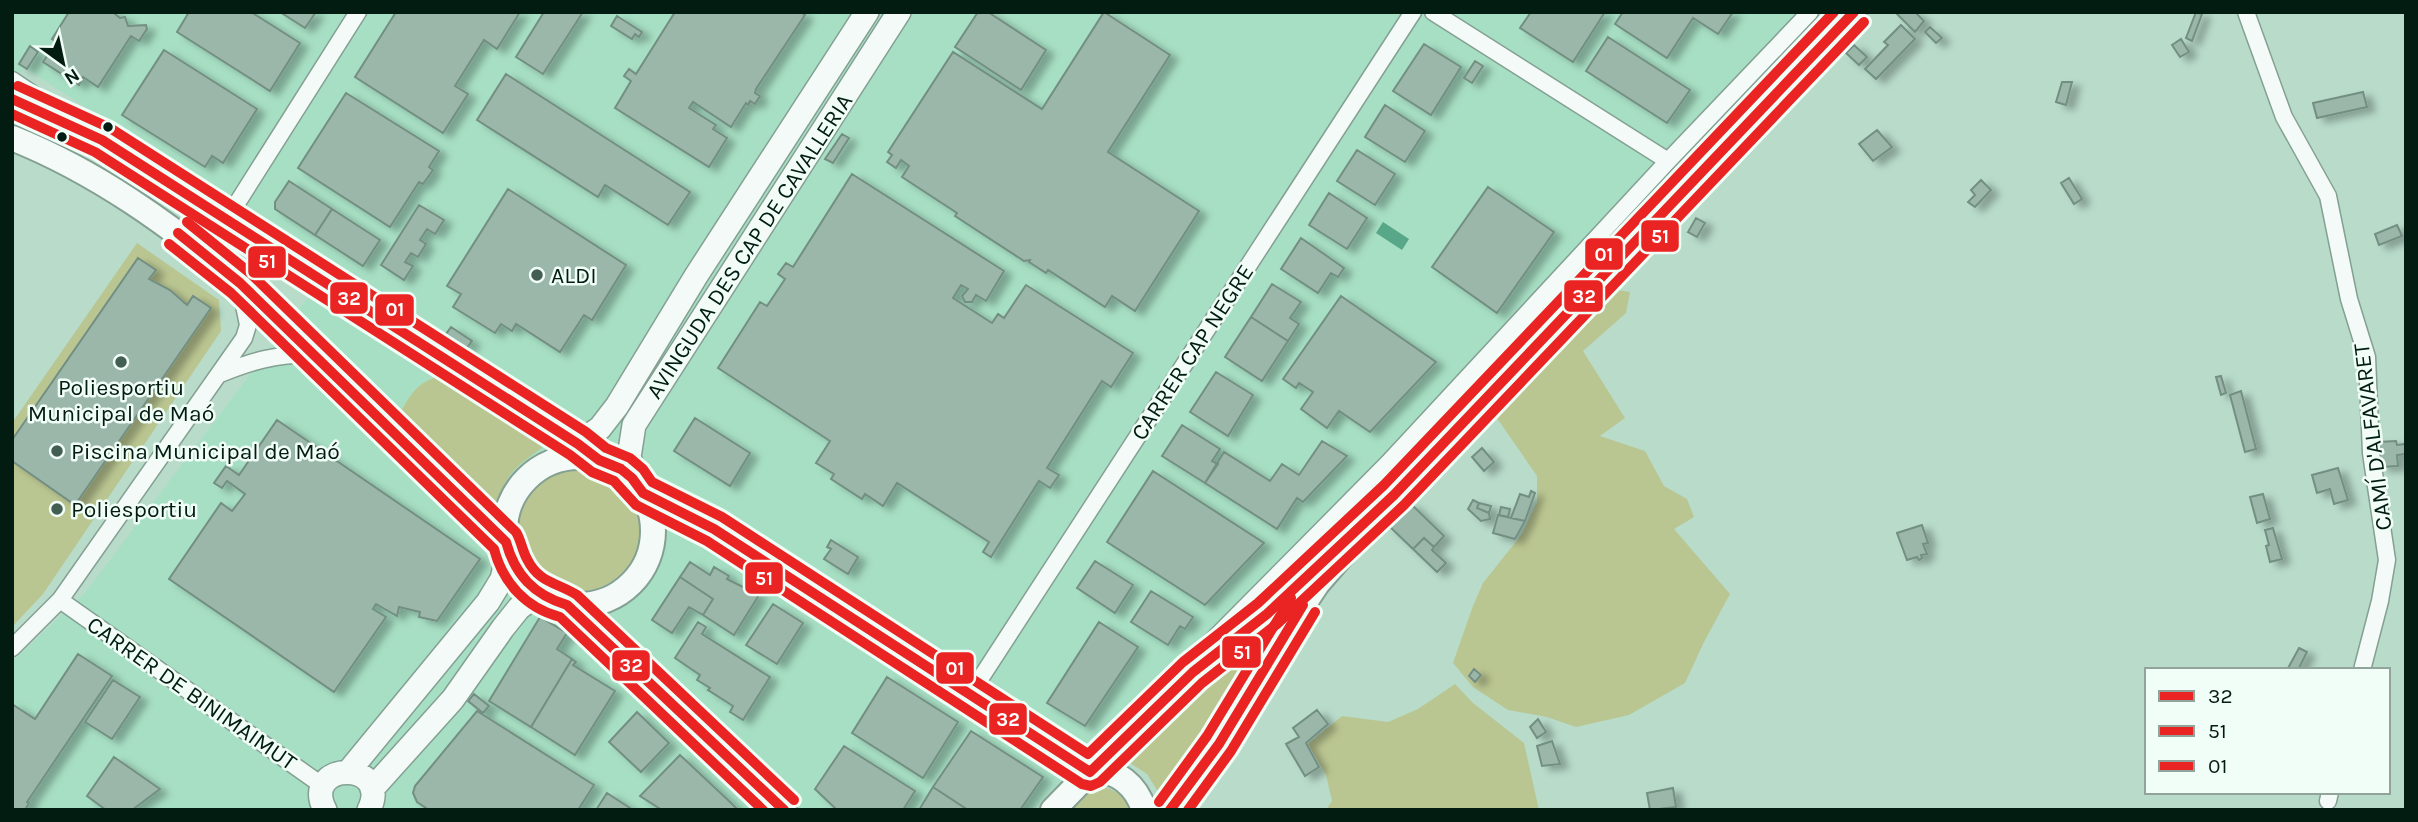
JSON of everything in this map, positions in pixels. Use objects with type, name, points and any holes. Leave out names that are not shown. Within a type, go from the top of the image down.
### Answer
[{"type":"main road","points":[[1170,810],[1200,772],[1247,700],[1291,623],[1317,584],[1394,495],[1853,12]]},
{"type":"main road","points":[[12,99],[102,140],[599,460]]},
{"type":"main road","points":[[12,138],[89,174],[149,212],[240,283],[507,548],[522,579],[556,601],[784,810]]},
{"type":"main road","points":[[507,548],[505,524],[511,503],[522,484],[535,472],[550,463],[576,457],[599,460],[621,469],[641,490],[714,529],[1092,772],[1111,773],[1129,782],[1139,794],[1144,810]]},
{"type":"main road","points":[[556,601],[591,605],[613,598],[629,586],[642,571],[654,533],[651,513],[641,490]]},
{"type":"main road","points":[[1053,810],[1193,672],[1267,614],[1394,495]]},
{"type":"main road","points":[[1186,810],[1227,746],[1247,700]]},
{"type":"street","points":[[226,219],[358,12]]},
{"type":"street","name":"AVINGUDA DES CAP DE CAVALLERIA","points":[[550,463],[600,428],[617,406],[696,276],[867,12]]},
{"type":"street","name":"AVINGUDA DES CAP DE CAVALLERIA","points":[[641,490],[629,457],[634,425],[899,12]]},
{"type":"street","name":"CARRER CAP NEGRE","points":[[971,693],[1413,12]]},
{"type":"street","points":[[1433,12],[1668,161]]},
{"type":"street","points":[[1143,720],[1179,673],[1388,463],[1810,12]]},
{"type":"street","name":"CAMÍ D'ALFAVARET","points":[[2246,12],[2284,117],[2328,196],[2349,299],[2367,357],[2371,453],[2387,559],[2380,600],[2363,668]]},
{"type":"street","points":[[12,80],[88,134]]},
{"type":"street","points":[[12,648],[60,600],[244,338],[248,325],[240,283]]},
{"type":"street","points":[[220,374],[276,355],[312,354]]},
{"type":"street","points":[[349,771],[488,602],[502,579],[507,548]]},
{"type":"street","points":[[370,799],[453,699],[519,608],[531,599],[556,601]]},
{"type":"street","name":"CARRER DE BINIMAIMUT","points":[[60,600],[322,803]]},
{"type":"street","points":[[322,803],[334,774],[349,771],[363,777],[370,799]]},
{"type":"shaded area","points":[[12,12],[1830,12],[1033,810],[12,810],[12,662],[85,593],[331,267],[27,69],[38,52],[30,47],[19,63],[24,67],[20,73],[12,71]]},
{"type":"shaded area","points":[[1383,222],[1409,239],[1402,250],[1376,233]]},
{"type":"shaded area","name":"Poliesportiu","points":[[137,243],[219,300],[221,331],[43,594],[12,627],[12,423]]},
{"type":"shaded area","points":[[1611,289],[1630,292],[1626,313],[1583,351],[1625,418],[1600,436],[1645,451],[1664,486],[1687,499],[1694,517],[1674,529],[1730,594],[1685,683],[1629,715],[1576,727],[1547,717],[1508,710],[1473,687],[1453,663],[1483,583],[1522,534],[1537,502],[1537,476],[1492,411]]},
{"type":"shaded area","points":[[451,374],[541,436],[542,448],[513,471],[496,503],[477,502],[395,421],[416,389],[430,380]]},
{"type":"shaded area","points":[[579,469],[602,473],[622,487],[636,507],[640,530],[636,553],[622,573],[602,587],[579,591],[556,587],[536,573],[522,553],[518,530],[522,507],[536,487],[556,473]]},
{"type":"shaded area","points":[[1281,616],[1223,722],[1173,790],[1162,798],[1147,774],[1121,757],[1190,684]]},
{"type":"shaded area","points":[[1455,684],[1473,703],[1524,743],[1539,810],[1326,810],[1332,801],[1326,775],[1308,744],[1342,716],[1388,722],[1418,709]]},
{"type":"shaded area","points":[[1102,786],[1120,795],[1132,810],[1065,810],[1087,789]]},
{"type":"building","points":[[69,12],[116,12],[120,18],[125,17],[128,26],[146,25],[147,29],[139,41],[131,36],[98,87],[83,77],[79,85],[43,62],[56,42],[52,39]]},
{"type":"building","points":[[189,12],[251,12],[300,43],[270,91],[177,32]]},
{"type":"building","points":[[280,12],[316,12],[305,28]]},
{"type":"building","points":[[396,12],[520,12],[497,49],[484,40],[455,86],[468,94],[443,133],[355,77]]},
{"type":"building","points":[[544,12],[583,12],[543,74],[516,57]]},
{"type":"building","points":[[675,12],[801,12],[805,15],[756,89],[755,93],[760,96],[755,104],[750,101],[748,105],[746,103],[731,127],[693,102],[689,108],[716,125],[713,129],[727,138],[709,167],[615,108],[631,81],[624,76],[629,69],[636,74]]},
{"type":"building","points":[[978,12],[988,12],[1046,50],[1021,90],[955,47]]},
{"type":"building","points":[[1104,12],[1170,55],[1108,152],[1199,211],[1135,311],[1112,296],[1105,307],[1048,270],[1046,273],[1029,262],[1030,260],[1024,261],[902,177],[909,166],[901,160],[896,168],[887,162],[892,155],[888,152],[953,52],[1042,109]]},
{"type":"building","points":[[1531,12],[1605,12],[1573,62],[1520,28]]},
{"type":"building","points":[[1623,12],[1733,12],[1718,34],[1693,18],[1667,58],[1615,24]]},
{"type":"building","points":[[1895,12],[1915,12],[1924,21],[1915,32]]},
{"type":"building","points":[[2196,12],[2202,14],[2192,41],[2186,38]]},
{"type":"building","points":[[617,16],[642,32],[639,37],[635,34],[632,39],[611,26]]},
{"type":"building","points":[[1901,25],[1915,39],[1876,79],[1865,69],[1888,45],[1884,42]]},
{"type":"building","points":[[1930,27],[1942,38],[1936,43],[1925,32]]},
{"type":"building","points":[[1608,37],[1690,90],[1667,123],[1586,71]]},
{"type":"building","points":[[2181,39],[2189,52],[2180,57],[2172,45]]},
{"type":"building","points":[[1424,44],[1461,67],[1431,115],[1393,91]]},
{"type":"building","points":[[1854,45],[1867,57],[1859,65],[1846,53]]},
{"type":"building","points":[[30,46],[38,52],[27,69],[19,64]]},
{"type":"building","points":[[164,50],[257,109],[223,163],[212,156],[205,167],[122,115]]},
{"type":"building","points":[[1475,61],[1483,66],[1472,83],[1464,78]]},
{"type":"building","points":[[506,74],[690,192],[668,225],[605,185],[598,197],[477,120]]},
{"type":"building","points":[[2062,82],[2072,82],[2066,105],[2056,102]]},
{"type":"building","points":[[2363,92],[2367,107],[2317,118],[2313,103]]},
{"type":"building","points":[[346,93],[439,151],[429,167],[433,170],[423,184],[419,182],[390,227],[298,168]]},
{"type":"building","points":[[1385,105],[1425,131],[1405,162],[1365,137]]},
{"type":"building","points":[[1877,130],[1892,147],[1873,161],[1859,144]]},
{"type":"building","points":[[842,134],[849,138],[833,163],[825,159]]},
{"type":"building","points":[[1357,150],[1395,174],[1375,205],[1337,181]]},
{"type":"building","points":[[852,174],[1004,271],[986,301],[976,295],[972,302],[965,302],[962,296],[968,289],[961,285],[953,298],[992,323],[998,314],[1004,318],[1026,285],[1133,353],[1111,387],[1102,381],[1047,468],[1059,475],[1050,488],[1039,481],[991,557],[983,552],[989,542],[897,483],[883,506],[865,494],[862,499],[831,479],[834,474],[816,463],[830,441],[718,368],[760,302],[767,306],[785,279],[778,274],[786,263],[793,267]]},
{"type":"building","points":[[2069,178],[2082,199],[2074,204],[2061,183]]},
{"type":"building","points":[[1981,180],[1991,190],[1975,207],[1968,202],[1975,195],[1971,190]]},
{"type":"building","points":[[289,181],[332,209],[315,235],[275,209],[275,202]]},
{"type":"building","points":[[1488,187],[1554,232],[1497,313],[1432,267]]},
{"type":"building","name":"ALDI","points":[[508,189],[626,265],[592,320],[584,315],[560,352],[516,324],[512,331],[501,324],[495,333],[453,307],[461,294],[447,286]]},
{"type":"building","points":[[1329,193],[1367,218],[1347,249],[1309,225]]},
{"type":"building","points":[[419,205],[444,220],[435,234],[427,229],[420,240],[426,244],[418,257],[411,253],[405,262],[413,266],[404,280],[381,265]]},
{"type":"building","points":[[332,209],[380,240],[363,266],[315,235]]},
{"type":"building","points":[[1696,218],[1705,223],[1697,237],[1688,232]]},
{"type":"building","points":[[2397,225],[2402,236],[2379,245],[2375,234]]},
{"type":"building","points":[[1301,238],[1344,268],[1338,277],[1331,273],[1318,293],[1281,269]]},
{"type":"building","points":[[138,258],[156,270],[149,279],[170,290],[187,305],[193,296],[211,308],[75,505],[12,461],[12,440]]},
{"type":"building","points":[[1272,284],[1301,302],[1290,318],[1299,324],[1288,341],[1251,317]]},
{"type":"building","points":[[1341,296],[1436,362],[1370,432],[1339,411],[1327,428],[1301,409],[1313,392],[1299,383],[1296,388],[1283,379]]},
{"type":"building","points":[[1251,317],[1288,341],[1262,381],[1225,357]]},
{"type":"building","points":[[451,327],[472,341],[467,348],[446,334]]},
{"type":"building","points":[[1216,372],[1253,395],[1228,436],[1190,412]]},
{"type":"building","points":[[2221,376],[2226,393],[2221,395],[2216,377]]},
{"type":"building","points":[[2241,391],[2256,449],[2245,452],[2230,395]]},
{"type":"building","points":[[695,418],[750,453],[730,486],[674,451]]},
{"type":"building","points":[[277,420],[480,559],[437,621],[419,617],[420,612],[399,607],[397,616],[376,604],[373,609],[386,617],[334,692],[169,579],[221,503],[232,511],[245,494],[227,481],[222,488],[214,483],[226,466],[239,475]]},
{"type":"building","points":[[1182,425],[1220,449],[1212,461],[1218,464],[1205,483],[1162,456]]},
{"type":"building","points":[[1322,441],[1347,456],[1303,502],[1297,498],[1277,529],[1205,483],[1224,452],[1270,481],[1282,464],[1299,475]]},
{"type":"building","points":[[2396,441],[2397,445],[2405,444],[2405,454],[2397,455],[2398,466],[2381,467],[2378,442]]},
{"type":"building","points":[[1482,448],[1494,462],[1484,471],[1472,457]]},
{"type":"building","points":[[2338,468],[2348,500],[2334,504],[2330,489],[2317,493],[2312,475]]},
{"type":"building","points":[[1153,471],[1264,543],[1205,605],[1107,542]]},
{"type":"building","points":[[1531,491],[1535,493],[1525,521],[1511,518],[1520,494],[1529,497]]},
{"type":"building","points":[[2263,494],[2270,519],[2257,523],[2250,497]]},
{"type":"building","points":[[1473,500],[1479,503],[1477,508],[1489,513],[1490,519],[1481,521],[1468,509]]},
{"type":"building","points":[[1410,503],[1444,536],[1434,547],[1424,538],[1413,549],[1388,525]]},
{"type":"building","points":[[1479,503],[1491,506],[1489,513],[1477,508]]},
{"type":"building","points":[[1501,507],[1510,509],[1508,517],[1499,515]]},
{"type":"building","points":[[1498,515],[1525,521],[1515,539],[1493,533]]},
{"type":"building","points":[[1922,525],[1928,543],[1923,544],[1927,554],[1921,555],[1919,560],[1917,557],[1907,560],[1897,533]]},
{"type":"building","points":[[2273,528],[2282,559],[2270,562],[2265,530]]},
{"type":"building","points":[[1424,538],[1446,563],[1437,572],[1413,549]]},
{"type":"building","points":[[831,540],[858,557],[848,574],[824,559],[831,549],[827,547]]},
{"type":"building","points":[[1095,561],[1133,585],[1115,613],[1077,588]]},
{"type":"building","points":[[690,562],[710,575],[714,567],[729,576],[727,579],[759,595],[734,635],[703,615],[713,599],[680,577]]},
{"type":"building","points":[[680,577],[713,599],[703,615],[689,607],[672,633],[652,620]]},
{"type":"building","points":[[1151,591],[1193,617],[1185,629],[1180,626],[1168,645],[1131,622]]},
{"type":"building","points":[[773,604],[803,623],[777,664],[746,645]]},
{"type":"building","points":[[540,617],[567,633],[557,649],[572,659],[531,727],[489,701]]},
{"type":"building","points":[[698,622],[706,627],[702,634],[770,677],[743,720],[730,712],[733,706],[697,680],[700,675],[675,658]]},
{"type":"building","points":[[1099,622],[1138,647],[1085,726],[1047,703]]},
{"type":"building","points":[[2299,648],[2307,652],[2299,668],[2288,668]]},
{"type":"building","points":[[78,654],[112,676],[27,802],[29,803],[25,810],[12,810],[12,704],[35,719]]},
{"type":"building","points":[[572,659],[576,662],[573,665],[615,691],[575,755],[531,727]]},
{"type":"building","points":[[1474,669],[1481,675],[1475,682],[1469,676]]},
{"type":"building","points":[[887,677],[958,722],[923,778],[852,733]]},
{"type":"building","points":[[113,680],[140,697],[112,739],[85,722]]},
{"type":"building","points":[[474,694],[489,706],[483,713],[468,701]]},
{"type":"building","points":[[1317,710],[1328,724],[1306,743],[1319,767],[1305,776],[1286,744],[1299,737],[1293,728]]},
{"type":"building","points":[[477,711],[594,785],[578,810],[429,810],[417,802],[413,793],[415,786]]},
{"type":"building","points":[[637,712],[669,743],[641,772],[609,742]]},
{"type":"building","points":[[1538,719],[1546,732],[1537,738],[1530,727]]},
{"type":"building","points":[[971,731],[1043,777],[1020,810],[968,810],[933,787]]},
{"type":"building","points":[[1552,741],[1560,764],[1542,766],[1537,746]]},
{"type":"building","points":[[844,746],[915,791],[903,810],[837,810],[815,789]]},
{"type":"building","points":[[680,755],[738,810],[662,810],[640,796]]},
{"type":"building","points":[[114,757],[160,789],[132,810],[106,810],[87,796]]},
{"type":"building","points":[[933,787],[956,802],[968,810],[919,810]]},
{"type":"building","points":[[1673,788],[1676,807],[1650,810],[1647,793]]},
{"type":"building","points":[[607,793],[633,810],[596,810]]},
{"type":"transit line","name":"01","points":[[18,86],[110,128],[586,432],[606,448],[630,458],[643,469],[652,482],[722,517],[1088,754],[1183,662],[1258,603],[1384,485],[1834,12]]},
{"type":"transit line","name":"32","points":[[12,99],[102,140],[599,460],[621,469],[643,493],[714,529],[1090,772],[1193,672],[1267,614],[1394,495],[1854,12]]},
{"type":"transit line","name":"51","points":[[12,114],[95,152],[570,455],[592,472],[614,481],[636,505],[707,541],[1082,784],[1091,786],[1100,782],[1202,683],[1277,624],[1404,505],[1864,22]]},
{"type":"transit line","name":"01","points":[[187,222],[250,273],[516,532],[527,559],[537,573],[577,595],[794,800]]},
{"type":"transit line","name":"32","points":[[178,233],[240,283],[506,542],[515,564],[528,582],[545,596],[567,605],[784,810]]},
{"type":"transit line","name":"51","points":[[169,244],[231,293],[494,549],[503,573],[518,592],[537,607],[560,617],[763,810]]},
{"type":"transit line","name":"01","points":[[1159,802],[1207,736],[1291,598]]},
{"type":"transit line","name":"32","points":[[1170,810],[1219,744],[1303,605]]},
{"type":"transit line","name":"51","points":[[1188,810],[1231,751],[1315,612]]},
{"type":"place","name":"ALDI","points":[[537,275]]},
{"type":"place","name":"Poliesportiu Municipal de Maó","points":[[121,362]]},
{"type":"place","name":"Piscina Municipal de Maó","points":[[57,451]]},
{"type":"place","name":"Poliesportiu","points":[[57,509]]}]
